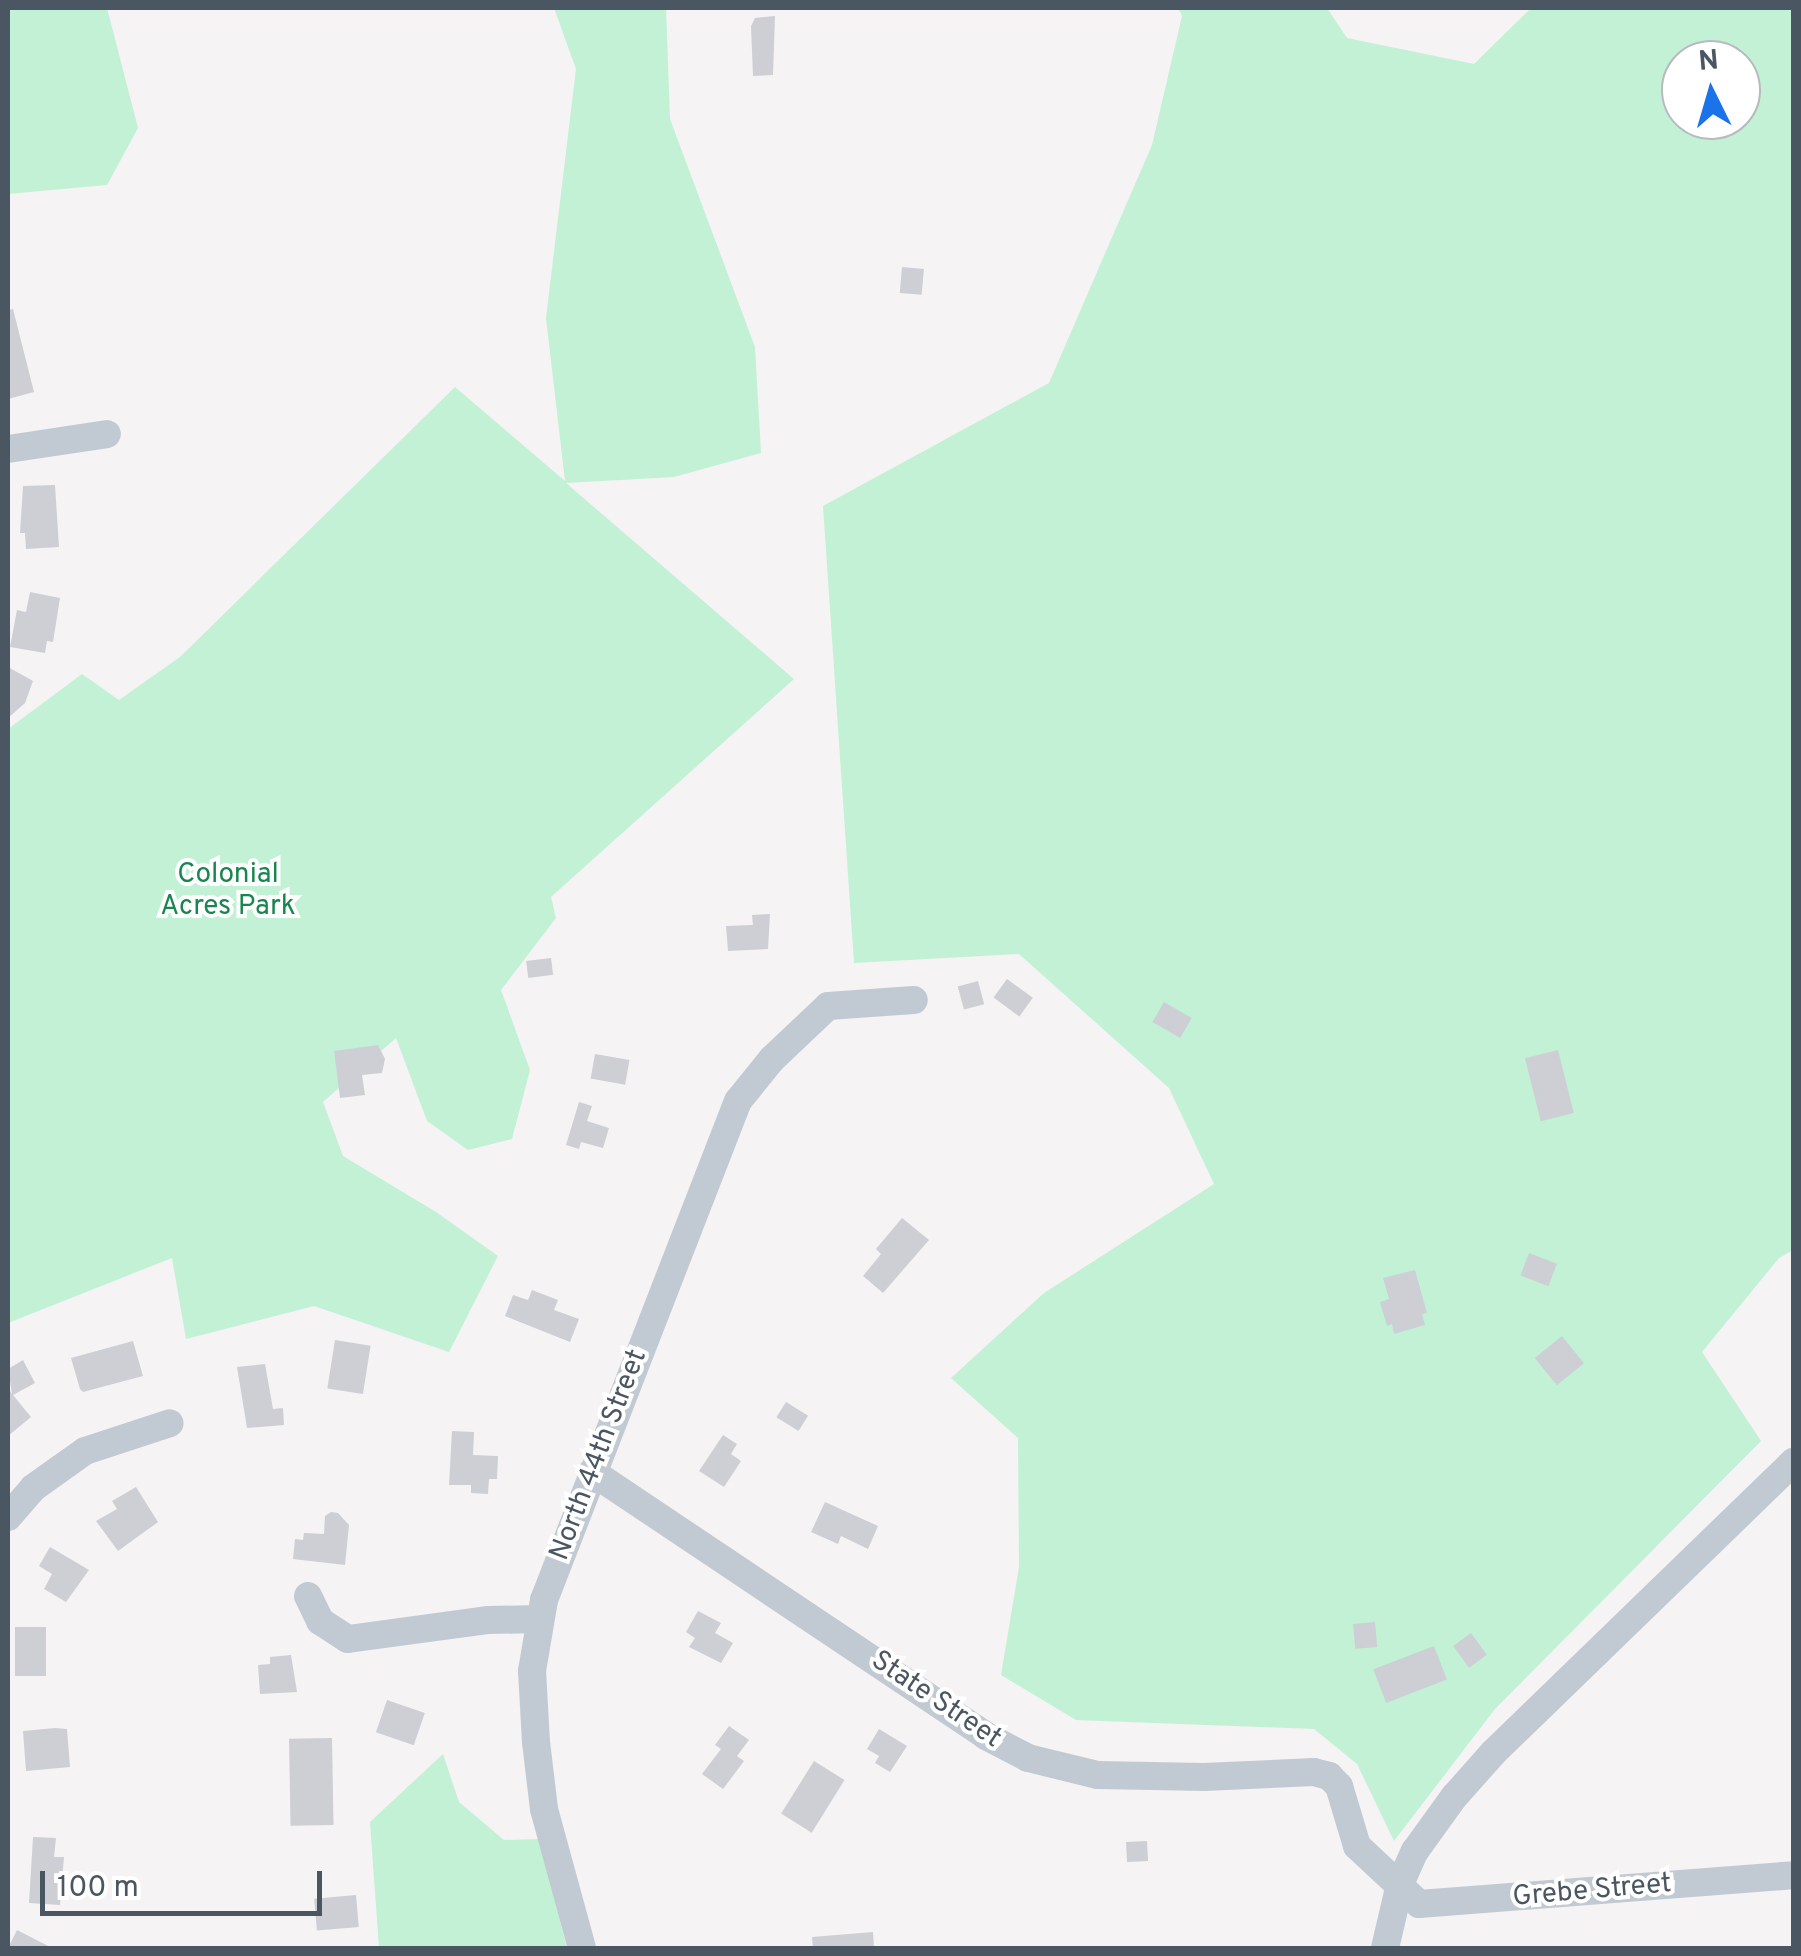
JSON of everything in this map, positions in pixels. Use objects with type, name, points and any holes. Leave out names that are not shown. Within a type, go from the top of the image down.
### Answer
[{"type":"street","points":[[8,449],[107,434]]},
{"type":"street","name":"North 44th Street","points":[[582,1948],[544,1809],[532,1671],[540,1619],[592,1472],[738,1101],[772,1058],[828,1006],[914,1000]]},
{"type":"street","points":[[8,1517],[33,1488],[84,1451],[170,1423]]},
{"type":"street","points":[[1386,1948],[1400,1884],[1425,1838],[1493,1754],[1794,1461]]},
{"type":"street","name":"State Street","points":[[592,1472],[986,1736],[1028,1758],[1098,1775],[1204,1777],[1314,1772],[1328,1776],[1339,1786],[1357,1846],[1400,1884]]},
{"type":"street","points":[[308,1596],[320,1621],[348,1638],[490,1620],[540,1619]]},
{"type":"street","name":"Grebe Street","points":[[1400,1884],[1419,1904],[1794,1875]]},
{"type":"green space","points":[[8,8],[107,8],[138,128],[107,185],[8,194]]},
{"type":"green space","name":"Colonial Acres Park","points":[[554,8],[666,8],[670,119],[755,347],[761,453],[674,477],[566,483],[794,679],[551,897],[556,918],[501,990],[530,1070],[512,1139],[468,1150],[427,1121],[396,1038],[323,1102],[343,1156],[436,1212],[498,1256],[449,1352],[314,1306],[186,1339],[172,1258],[8,1323],[8,729],[82,674],[119,700],[180,657],[455,387],[565,481],[546,318],[576,69]]},
{"type":"green space","points":[[1178,8],[1327,8],[1347,38],[1474,64],[1531,8],[1793,8],[1793,1250],[1779,1258],[1702,1352],[1761,1441],[1495,1709],[1394,1841],[1357,1764],[1314,1729],[1076,1720],[1001,1675],[1019,1567],[1018,1438],[951,1378],[1044,1293],[1214,1184],[1169,1088],[1019,954],[854,963],[823,506],[1049,383],[1152,145],[1182,16]]},
{"type":"green space","points":[[443,1754],[459,1802],[504,1840],[539,1839],[567,1948],[379,1948],[370,1822]]},
{"type":"building","points":[[775,16],[773,75],[753,76],[751,26],[755,18]]},
{"type":"building","points":[[902,267],[924,269],[922,295],[900,293]]},
{"type":"building","points":[[13,309],[34,392],[8,399],[8,310]]},
{"type":"building","points":[[55,485],[59,547],[26,549],[25,533],[20,533],[23,486]]},
{"type":"building","points":[[30,592],[60,598],[53,642],[47,641],[45,653],[10,647],[17,610],[26,612]]},
{"type":"building","points":[[8,667],[33,681],[25,703],[8,718]]},
{"type":"building","points":[[770,914],[768,949],[728,951],[726,926],[753,925],[752,915]]},
{"type":"building","points":[[551,958],[553,975],[528,978],[526,961]]},
{"type":"building","points":[[1007,979],[1033,998],[1019,1016],[993,998]]},
{"type":"building","points":[[978,981],[984,1004],[964,1010],[958,986]]},
{"type":"building","points":[[1164,1002],[1192,1018],[1180,1038],[1152,1022]]},
{"type":"building","points":[[378,1045],[385,1059],[382,1073],[362,1075],[365,1095],[340,1098],[334,1051]]},
{"type":"building","points":[[1558,1050],[1574,1113],[1541,1121],[1525,1058]]},
{"type":"building","points":[[595,1054],[629,1060],[625,1085],[591,1079]]},
{"type":"building","points":[[579,1102],[592,1106],[587,1121],[609,1128],[603,1148],[581,1142],[579,1149],[566,1145]]},
{"type":"building","points":[[902,1218],[929,1240],[883,1293],[863,1276],[881,1254],[876,1249]]},
{"type":"building","points":[[1529,1253],[1557,1264],[1548,1286],[1520,1275]]},
{"type":"building","points":[[1415,1270],[1427,1313],[1422,1314],[1425,1325],[1394,1334],[1392,1324],[1387,1326],[1380,1302],[1389,1299],[1383,1278]]},
{"type":"building","points":[[532,1290],[558,1300],[554,1310],[579,1319],[570,1342],[505,1316],[513,1295],[528,1300]]},
{"type":"building","points":[[1562,1336],[1584,1363],[1557,1385],[1535,1358]]},
{"type":"building","points":[[335,1340],[371,1346],[363,1394],[327,1388]]},
{"type":"building","points":[[133,1341],[143,1376],[83,1392],[80,1389],[71,1358]]},
{"type":"building","points":[[23,1360],[35,1383],[13,1395],[31,1417],[8,1436],[8,1388],[12,1394],[8,1369]]},
{"type":"building","points":[[265,1364],[273,1409],[283,1408],[284,1425],[247,1428],[237,1367]]},
{"type":"building","points":[[786,1402],[808,1416],[799,1431],[776,1417]]},
{"type":"building","points":[[452,1431],[474,1432],[473,1455],[498,1456],[497,1479],[489,1479],[488,1494],[471,1493],[471,1485],[449,1485]]},
{"type":"building","points":[[723,1435],[737,1444],[731,1454],[741,1461],[724,1487],[699,1471]]},
{"type":"building","points":[[136,1487],[158,1522],[118,1551],[96,1521],[117,1509],[112,1501]]},
{"type":"building","points":[[825,1502],[878,1526],[868,1549],[841,1536],[838,1544],[811,1532]]},
{"type":"building","points":[[338,1513],[349,1525],[345,1565],[293,1559],[295,1539],[303,1540],[304,1533],[324,1534],[325,1516]]},
{"type":"building","points":[[50,1547],[89,1570],[66,1602],[44,1589],[52,1574],[39,1566]]},
{"type":"building","points":[[698,1611],[721,1623],[715,1633],[733,1643],[721,1663],[689,1647],[695,1638],[686,1632]]},
{"type":"building","points":[[1375,1622],[1377,1647],[1355,1649],[1353,1624]]},
{"type":"building","points":[[15,1627],[46,1627],[46,1676],[15,1676]]},
{"type":"building","points":[[1471,1633],[1487,1655],[1469,1668],[1453,1646]]},
{"type":"building","points":[[1434,1646],[1447,1680],[1386,1703],[1373,1669]]},
{"type":"building","points":[[291,1655],[297,1692],[260,1694],[258,1665],[270,1664],[270,1657]]},
{"type":"building","points":[[387,1700],[425,1713],[414,1745],[376,1732]]},
{"type":"building","points":[[729,1726],[749,1740],[737,1756],[744,1761],[723,1789],[702,1774],[721,1749],[715,1745]]},
{"type":"building","points":[[67,1729],[70,1767],[26,1771],[23,1731]]},
{"type":"building","points":[[879,1729],[907,1746],[890,1772],[875,1763],[879,1756],[867,1749]]},
{"type":"building","points":[[332,1738],[334,1825],[291,1826],[289,1739]]},
{"type":"building","points":[[814,1761],[845,1780],[812,1833],[781,1814]]},
{"type":"building","points":[[33,1837],[56,1838],[54,1857],[64,1857],[60,1905],[29,1903]]},
{"type":"building","points":[[1147,1841],[1148,1861],[1127,1862],[1126,1842]]},
{"type":"building","points":[[356,1895],[359,1927],[317,1931],[314,1899]]},
{"type":"building","points":[[17,1930],[52,1948],[8,1948]]},
{"type":"building","points":[[873,1932],[874,1948],[813,1948],[812,1937]]}]
